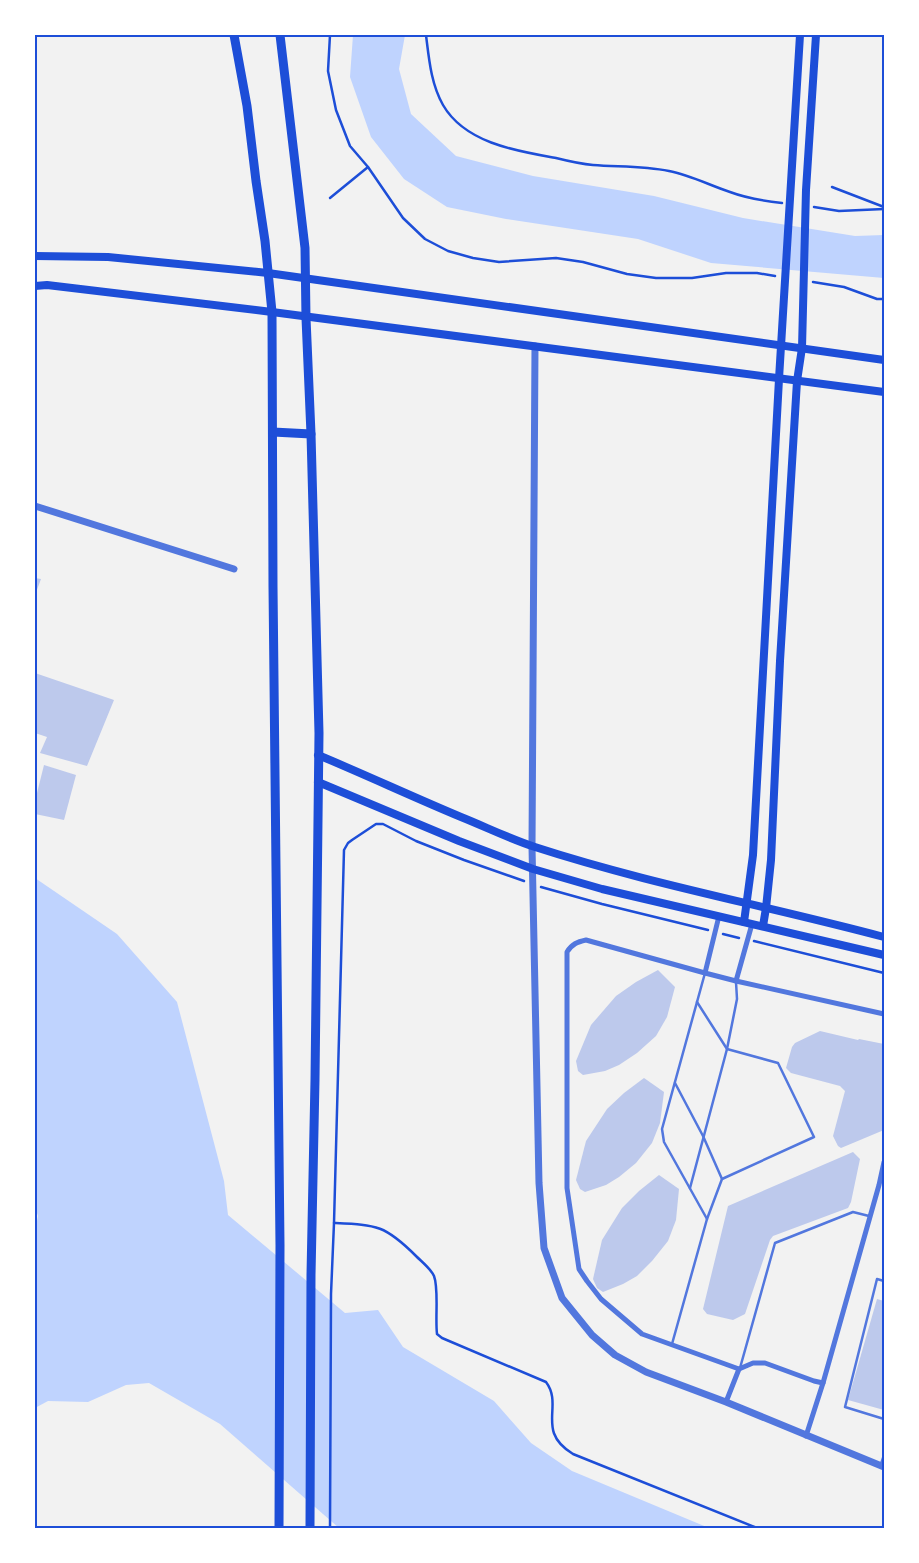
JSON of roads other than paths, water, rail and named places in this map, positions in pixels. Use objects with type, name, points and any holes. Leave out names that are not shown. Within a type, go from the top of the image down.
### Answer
[{"type":"highway","points":[[234,35],[247,106],[272,312],[280,1245],[279,1528]]},
{"type":"highway","points":[[280,35],[303,229],[306,279],[318,755],[311,1275],[310,1528]]},
{"type":"highway","points":[[274,432],[311,434]]},
{"type":"main road","points":[[748,923],[746,903],[753,855],[800,35]]},
{"type":"main road","points":[[763,926],[770,860],[780,661],[798,381],[802,348],[806,190],[816,35]]},
{"type":"main road","points":[[35,256],[108,257],[268,273],[884,360]]},
{"type":"main road","points":[[35,286],[47,285],[272,312],[306,318],[884,392]]},
{"type":"main road","points":[[318,755],[532,847],[692,891],[884,937]]},
{"type":"main road","points":[[318,782],[459,841],[533,869],[602,889],[884,955]]},
{"type":"street","points":[[535,346],[532,847],[539,1183],[544,1248],[562,1298],[592,1335],[615,1354],[646,1372],[726,1402],[882,1466]]},
{"type":"street","points":[[35,506],[234,569]]},
{"type":"street","points":[[705,973],[719,916]]},
{"type":"street","points":[[736,981],[748,940],[748,923]]},
{"type":"street","points":[[740,1369],[642,1334],[601,1299],[587,1282],[580,1268],[567,1188],[567,952],[571,946],[586,940],[736,981],[884,1014]]},
{"type":"street","points":[[806,1436],[823,1384],[884,1162]]},
{"type":"street","points":[[726,1402],[740,1369],[753,1363],[765,1363],[823,1384]]},
{"type":"lane","points":[[705,973],[674,1082],[662,1133],[664,1142],[707,1219]]},
{"type":"lane","points":[[690,1190],[726,1049],[737,998],[736,981]]},
{"type":"lane","points":[[697,1002],[726,1049],[778,1063],[814,1137],[722,1179]]},
{"type":"lane","points":[[672,1345],[707,1219],[722,1179],[703,1136],[674,1082]]},
{"type":"lane","points":[[740,1369],[776,1243],[853,1212],[870,1216]]},
{"type":"lane","points":[[884,1281],[878,1279],[845,1407],[884,1419]]},
{"type":"lane","points":[[882,1466],[884,1455]]},
{"type":"water","points":[[353,35],[405,35],[399,69],[411,114],[456,156],[533,176],[654,196],[743,218],[855,236],[884,235],[884,278],[711,263],[638,239],[506,219],[447,207],[404,179],[371,137],[350,77]]},
{"type":"water","points":[[35,878],[117,934],[177,1002],[224,1181],[228,1215],[345,1313],[378,1310],[403,1347],[494,1401],[531,1443],[572,1471],[709,1528],[339,1528],[220,1424],[149,1383],[126,1385],[88,1402],[48,1401],[35,1408],[35,1231],[38,1216],[35,1207]]}]
